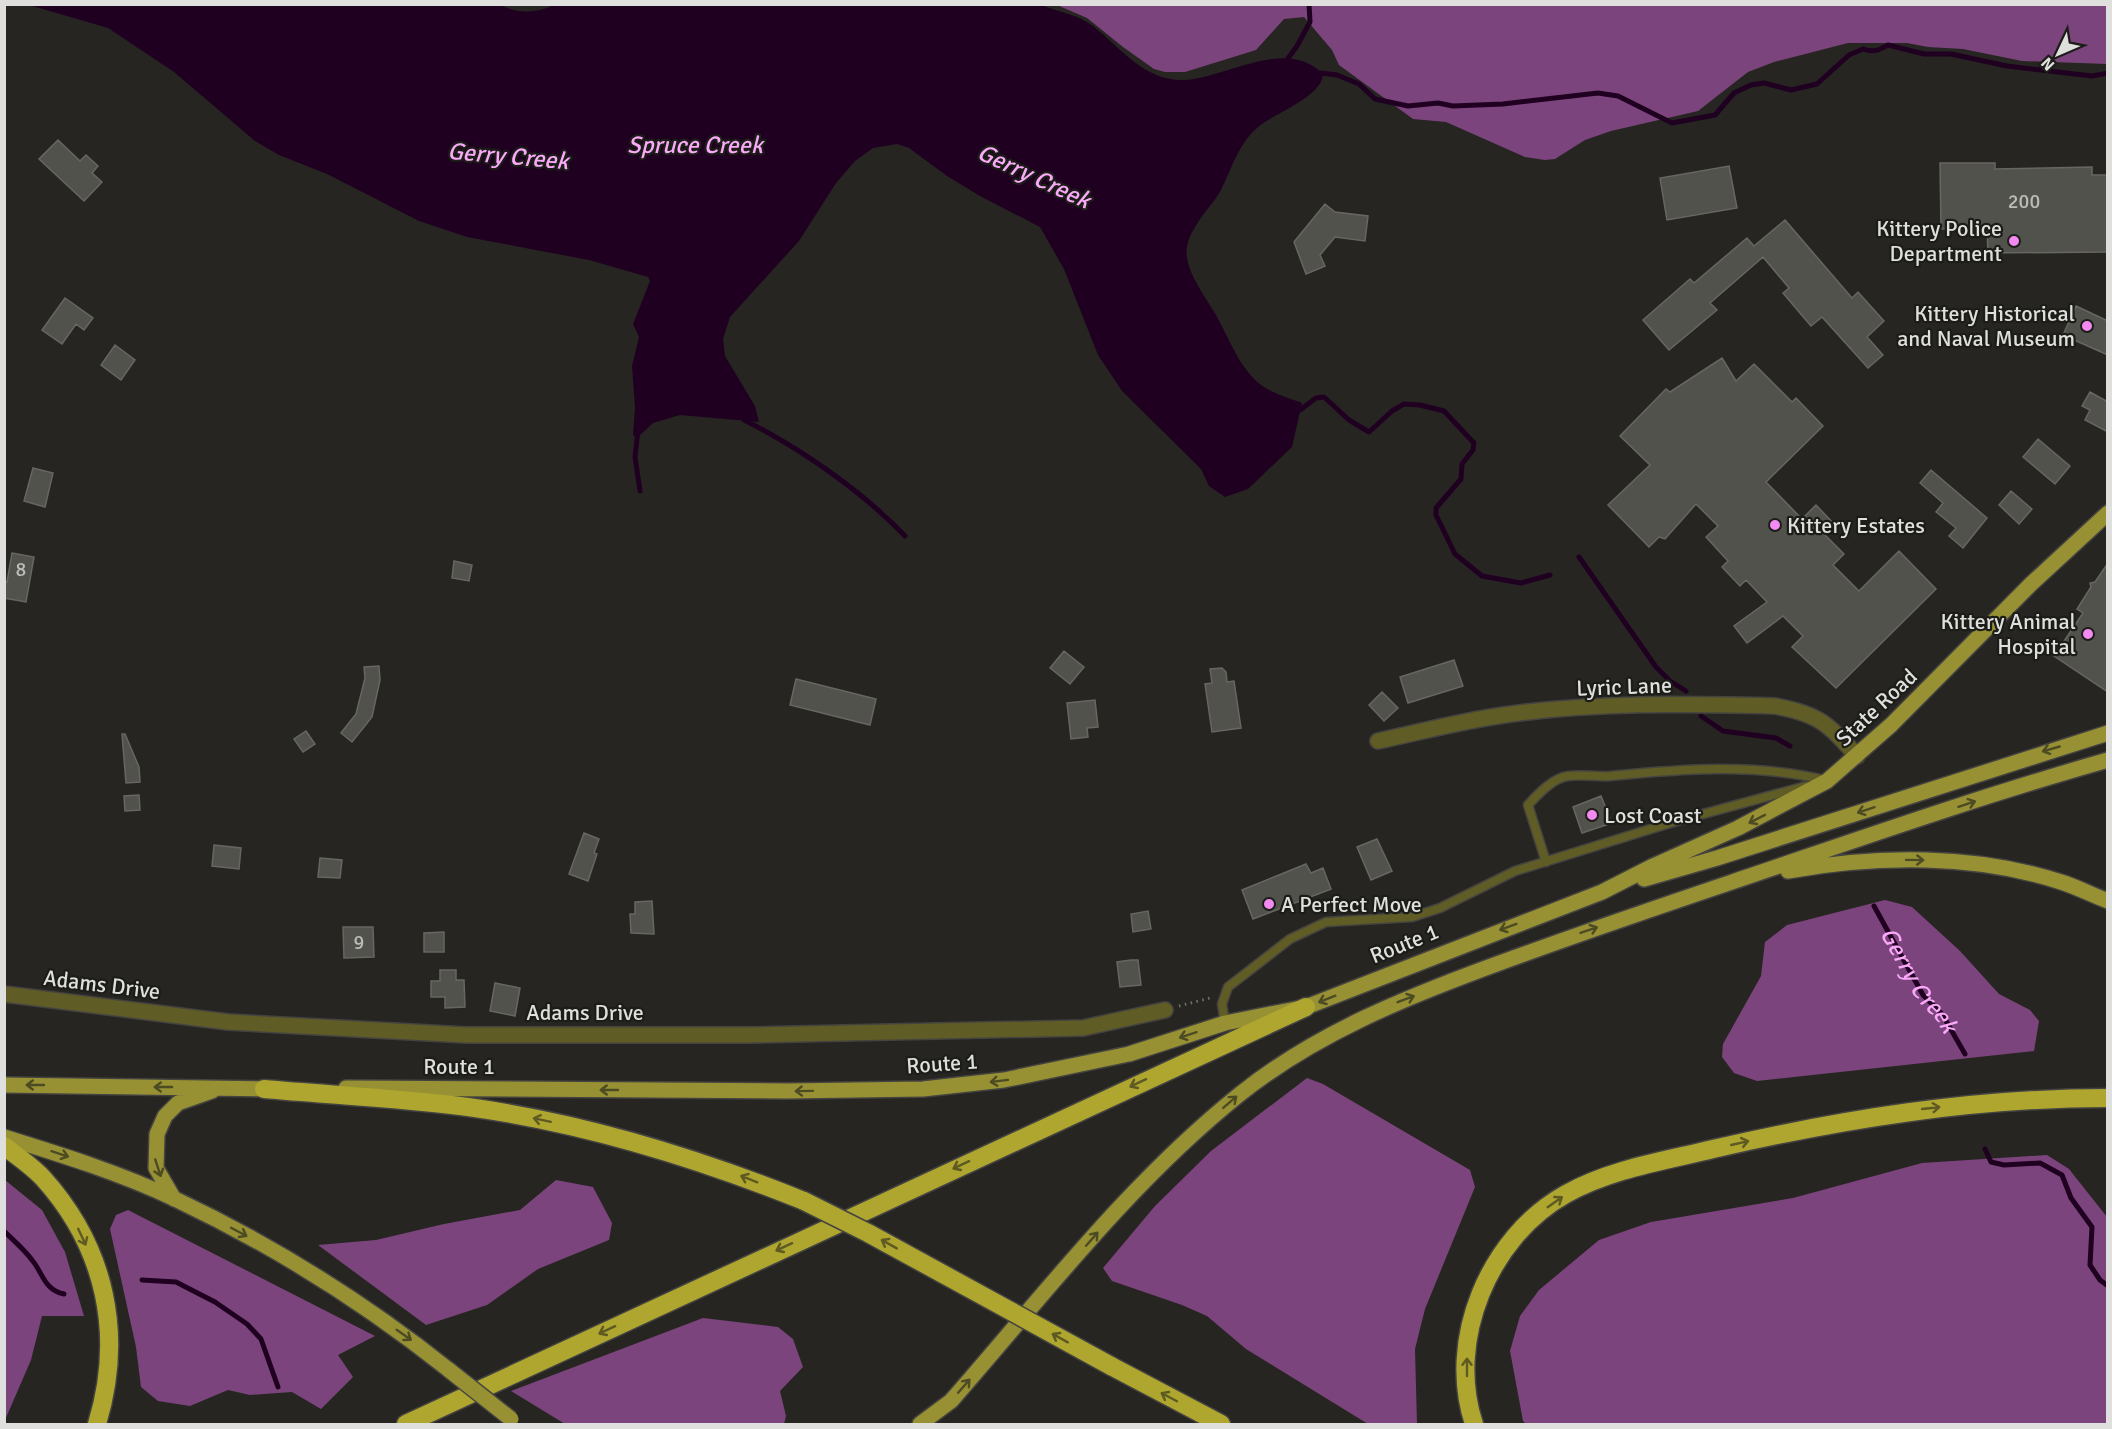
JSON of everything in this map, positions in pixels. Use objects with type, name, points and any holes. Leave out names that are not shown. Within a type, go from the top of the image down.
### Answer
[{"type":"highway","points":[[406,1425],[1306,1007]]},
{"type":"highway","points":[[264,1089],[466,1107],[522,1116],[602,1133],[668,1151],[728,1171],[804,1201],[868,1233],[1221,1425]]},
{"type":"highway","points":[[1474,1425],[1467,1386],[1467,1347],[1479,1295],[1499,1258],[1512,1241],[1544,1209],[1564,1195],[1595,1181],[1642,1166],[1802,1129],[1969,1104],[2108,1098]]},
{"type":"highway","points":[[4,1146],[42,1176],[72,1214],[100,1274],[111,1335],[107,1383],[97,1425]]},
{"type":"main road","name":"State Road","points":[[1827,781],[1941,677],[2031,584],[2108,513]]},
{"type":"main road","points":[[1602,892],[1717,858],[2032,755],[2108,733]]},
{"type":"main road","points":[[920,1425],[951,1401],[1125,1202],[1185,1142],[1241,1092],[1319,1041],[1386,1007],[1576,934],[2108,760]]},
{"type":"main road","name":"Route 1","points":[[4,1085],[264,1089],[923,1089],[1004,1080],[1129,1054],[1225,1023],[1306,1007],[1602,892],[1653,866],[1738,828],[1827,781]]},
{"type":"main road","points":[[1732,882],[1813,866],[1854,862],[1911,860],[1952,862],[2018,871],[2061,882],[2108,902]]},
{"type":"main road","points":[[174,1199],[156,1168],[157,1134],[165,1116],[177,1103],[224,1087]]},
{"type":"main road","points":[[4,1137],[75,1159],[174,1199],[316,1276],[409,1338],[516,1423]]},
{"type":"street","name":"Lyric Lane","points":[[1378,741],[1471,721],[1536,711],[1658,704],[1774,706],[1796,710],[1822,720],[1857,756]]},
{"type":"street","name":"Adams Drive","points":[[4,994],[228,1022],[467,1035],[749,1035],[1083,1028],[1165,1010]]},
{"type":"lane","points":[[1546,862],[1528,805],[1545,788],[1567,776],[1592,778],[1647,771],[1760,769],[1827,781]]},
{"type":"lane","points":[[1225,1023],[1222,1004],[1228,987],[1290,939],[1326,922],[1413,916],[1440,908],[1515,871],[1681,820],[1827,781]]},
{"type":"path","points":[[1165,1010],[1226,993]]},
{"type":"shaded area","points":[[1057,5],[2107,5],[2107,64],[2022,61],[1963,49],[1907,43],[1848,43],[1774,62],[1748,72],[1698,111],[1611,131],[1585,140],[1555,159],[1545,160],[1525,157],[1446,122],[1413,119],[1339,65],[1332,50],[1304,17],[1284,19],[1256,50],[1185,72],[1165,72],[1154,69],[1087,18]]},
{"type":"shaded area","points":[[1885,900],[1912,907],[1960,951],[1999,994],[2030,1010],[2039,1021],[2034,1051],[1757,1081],[1734,1073],[1722,1057],[1723,1044],[1761,976],[1765,942],[1787,925]]},
{"type":"shaded area","points":[[1307,1078],[1323,1084],[1470,1170],[1475,1187],[1425,1309],[1415,1349],[1417,1424],[1368,1424],[1246,1349],[1207,1316],[1112,1281],[1103,1268],[1155,1206],[1211,1151]]},
{"type":"shaded area","points":[[2047,1155],[2069,1169],[2107,1217],[2107,1424],[1526,1424],[1523,1421],[1510,1351],[1520,1316],[1539,1290],[1599,1240],[1651,1222],[1793,1198],[1922,1163]]},
{"type":"shaded area","points":[[5,1180],[42,1210],[65,1252],[84,1316],[42,1316],[31,1360],[5,1420]]},
{"type":"shaded area","points":[[556,1180],[593,1187],[612,1223],[609,1240],[538,1269],[487,1305],[426,1325],[318,1245],[376,1240],[520,1210]]},
{"type":"shaded area","points":[[128,1210],[375,1336],[338,1355],[353,1377],[321,1409],[292,1392],[250,1395],[228,1390],[190,1406],[158,1401],[141,1387],[136,1347],[110,1229],[116,1215]]},
{"type":"shaded area","points":[[703,1318],[778,1327],[793,1339],[803,1367],[780,1391],[786,1416],[784,1424],[565,1424],[511,1391]]},
{"type":"water","name":"Spruce Creek","points":[[498,4],[527,12],[556,4],[1042,5],[1087,22],[1134,62],[1157,75],[1170,79],[1201,78],[1255,62],[1274,59],[1292,59],[1308,63],[1323,74],[1321,82],[1308,96],[1262,124],[1248,138],[1237,154],[1221,190],[1193,230],[1187,248],[1187,258],[1195,280],[1242,364],[1264,387],[1302,403],[1292,447],[1248,489],[1225,497],[1209,486],[1201,469],[1122,391],[1098,355],[1064,269],[1040,227],[980,196],[947,176],[909,148],[897,144],[873,148],[855,161],[836,183],[799,241],[730,317],[723,339],[725,356],[755,406],[759,422],[680,415],[653,423],[637,438],[633,435],[635,408],[632,366],[639,337],[633,324],[650,281],[648,277],[589,260],[467,237],[419,221],[327,174],[279,155],[255,141],[174,72],[108,28],[29,5]]},
{"type":"building","points":[[58,140],[80,161],[86,155],[98,166],[92,173],[102,182],[84,201],[39,159]]},
{"type":"building","points":[[1940,163],[1995,163],[1995,169],[2092,167],[2092,175],[2108,175],[2108,252],[1988,253],[1987,228],[1941,229]]},
{"type":"building","points":[[1729,166],[1737,208],[1667,220],[1660,178]]},
{"type":"building","points":[[1325,204],[1335,212],[1368,216],[1365,241],[1335,237],[1320,255],[1325,266],[1306,274],[1294,242]]},
{"type":"building","points":[[1785,220],[1852,298],[1858,292],[1884,321],[1867,337],[1883,355],[1868,368],[1822,317],[1811,326],[1783,293],[1789,288],[1763,257],[1710,303],[1717,310],[1669,350],[1643,320],[1690,279],[1694,283],[1747,238],[1754,246]]},
{"type":"building","points":[[65,298],[93,318],[84,330],[76,324],[62,344],[42,330]]},
{"type":"building","name":"Kittery Historical and Naval Museum","points":[[2076,306],[2108,321],[2108,355],[2063,335]]},
{"type":"building","points":[[115,345],[135,360],[121,380],[101,365]]},
{"type":"building","name":"Kittery Estates","points":[[1722,358],[1736,381],[1754,364],[1792,402],[1796,398],[1823,426],[1766,482],[1802,519],[1816,505],[1834,524],[1824,534],[1844,554],[1833,565],[1859,591],[1899,551],[1936,589],[1836,688],[1792,647],[1803,636],[1783,616],[1747,643],[1734,626],[1767,602],[1746,580],[1740,586],[1722,567],[1728,561],[1706,537],[1718,526],[1696,504],[1665,539],[1659,537],[1649,547],[1608,505],[1650,465],[1620,436],[1666,389],[1670,392]]},
{"type":"building","points":[[2090,392],[2108,402],[2108,432],[2085,420],[2090,410],[2082,406]]},
{"type":"building","points":[[2038,439],[2070,466],[2055,484],[2023,457]]},
{"type":"building","points":[[33,468],[53,473],[45,507],[24,501]]},
{"type":"building","points":[[1931,470],[1987,518],[1963,548],[1949,536],[1956,528],[1936,512],[1943,503],[1920,483]]},
{"type":"building","points":[[2011,491],[2032,509],[2019,524],[1999,505]]},
{"type":"building","points":[[12,553],[34,557],[26,602],[4,598],[4,581],[7,582]]},
{"type":"building","points":[[454,561],[472,565],[469,581],[452,578]]},
{"type":"building","name":"Kittery Animal Hospital","points":[[2108,563],[2108,692],[2054,656],[2083,613],[2077,609],[2091,587],[2090,583],[2095,582]]},
{"type":"building","points":[[1064,651],[1084,667],[1070,684],[1050,668]]},
{"type":"building","points":[[1454,660],[1463,686],[1408,703],[1400,677]]},
{"type":"building","points":[[379,666],[380,680],[372,717],[352,742],[341,733],[356,714],[365,678],[364,667]]},
{"type":"building","points":[[1222,668],[1226,672],[1227,682],[1234,681],[1241,728],[1212,732],[1205,684],[1212,683],[1210,669]]},
{"type":"building","points":[[796,679],[876,699],[870,725],[790,705]]},
{"type":"building","points":[[1382,692],[1398,708],[1384,721],[1369,705]]},
{"type":"building","points":[[1095,700],[1098,727],[1087,728],[1088,737],[1071,739],[1067,703]]},
{"type":"building","points":[[306,731],[315,744],[303,752],[294,739]]},
{"type":"building","points":[[122,734],[125,734],[139,767],[140,782],[126,783]]},
{"type":"building","points":[[139,795],[140,810],[125,811],[124,796]]},
{"type":"building","name":"Lost Coast","points":[[1601,796],[1612,823],[1582,833],[1573,807]]},
{"type":"building","points":[[584,833],[599,839],[594,853],[597,854],[588,881],[569,874]]},
{"type":"building","points":[[1377,839],[1392,871],[1371,880],[1357,847]]},
{"type":"building","points":[[214,845],[241,848],[239,869],[212,866]]},
{"type":"building","points":[[320,858],[342,860],[340,878],[318,877]]},
{"type":"building","name":"A Perfect Move","points":[[1306,864],[1311,873],[1323,868],[1331,889],[1253,919],[1242,890]]},
{"type":"building","points":[[652,901],[654,934],[631,933],[630,914],[635,914],[635,902]]},
{"type":"building","points":[[1148,911],[1151,929],[1133,932],[1131,914]]},
{"type":"building","points":[[343,927],[373,927],[374,957],[344,958]]},
{"type":"building","points":[[444,932],[444,952],[424,952],[424,933]]},
{"type":"building","points":[[1138,960],[1141,985],[1120,987],[1117,962]]},
{"type":"building","points":[[440,970],[456,970],[456,980],[464,980],[465,1007],[445,1008],[445,997],[431,997],[431,981],[440,981]]},
{"type":"building","points":[[495,983],[520,988],[515,1016],[490,1011]]},
{"type":"waterway","points":[[1284,64],[1310,22],[1309,4]]},
{"type":"waterway","points":[[1315,76],[1321,73],[1337,75],[1359,84],[1375,99],[1408,106],[1438,103],[1453,106],[1503,104],[1598,93],[1618,96],[1672,123],[1715,115],[1734,93],[1751,85],[1764,83],[1791,90],[1817,84],[1849,55],[1863,49],[1870,51],[1888,45],[1924,54],[1951,54],[2007,66],[2092,76],[2108,73]]},
{"type":"waterway","name":"Gerry Creek","points":[[1300,410],[1316,398],[1324,397],[1349,420],[1369,432],[1392,411],[1404,404],[1444,411],[1474,443],[1473,450],[1462,464],[1461,479],[1436,508],[1436,515],[1455,554],[1482,576],[1521,583],[1550,575]]},
{"type":"waterway","points":[[744,420],[808,457],[850,487],[905,536]]},
{"type":"waterway","points":[[638,430],[635,457],[640,491]]},
{"type":"waterway","name":"Gerry Creek","points":[[1579,557],[1656,667],[1670,681],[1686,691]]},
{"type":"waterway","name":"Gerry Creek","points":[[1701,716],[1723,731],[1776,738],[1790,746]]},
{"type":"waterway","name":"Gerry Creek","points":[[1874,906],[1923,995],[1942,1014],[1965,1054]]},
{"type":"waterway","name":"Gerry Creek","points":[[1985,1149],[1991,1162],[2004,1165],[2040,1163],[2062,1175],[2071,1198],[2092,1227],[2090,1265],[2100,1280],[2108,1286]]},
{"type":"waterway","points":[[4,1231],[29,1256],[48,1285],[64,1294]]},
{"type":"waterway","points":[[142,1280],[176,1282],[215,1302],[247,1324],[261,1339],[278,1387]]},
{"type":"place","name":"Kittery Police Department","points":[[2014,241]]},
{"type":"place","name":"Kittery Historical and Naval Museum","points":[[2087,326]]},
{"type":"place","name":"Kittery Estates","points":[[1775,525]]},
{"type":"place","name":"Kittery Animal Hospital","points":[[2088,634]]},
{"type":"place","name":"Lost Coast","points":[[1592,815]]},
{"type":"place","name":"A Perfect Move","points":[[1269,904]]}]
